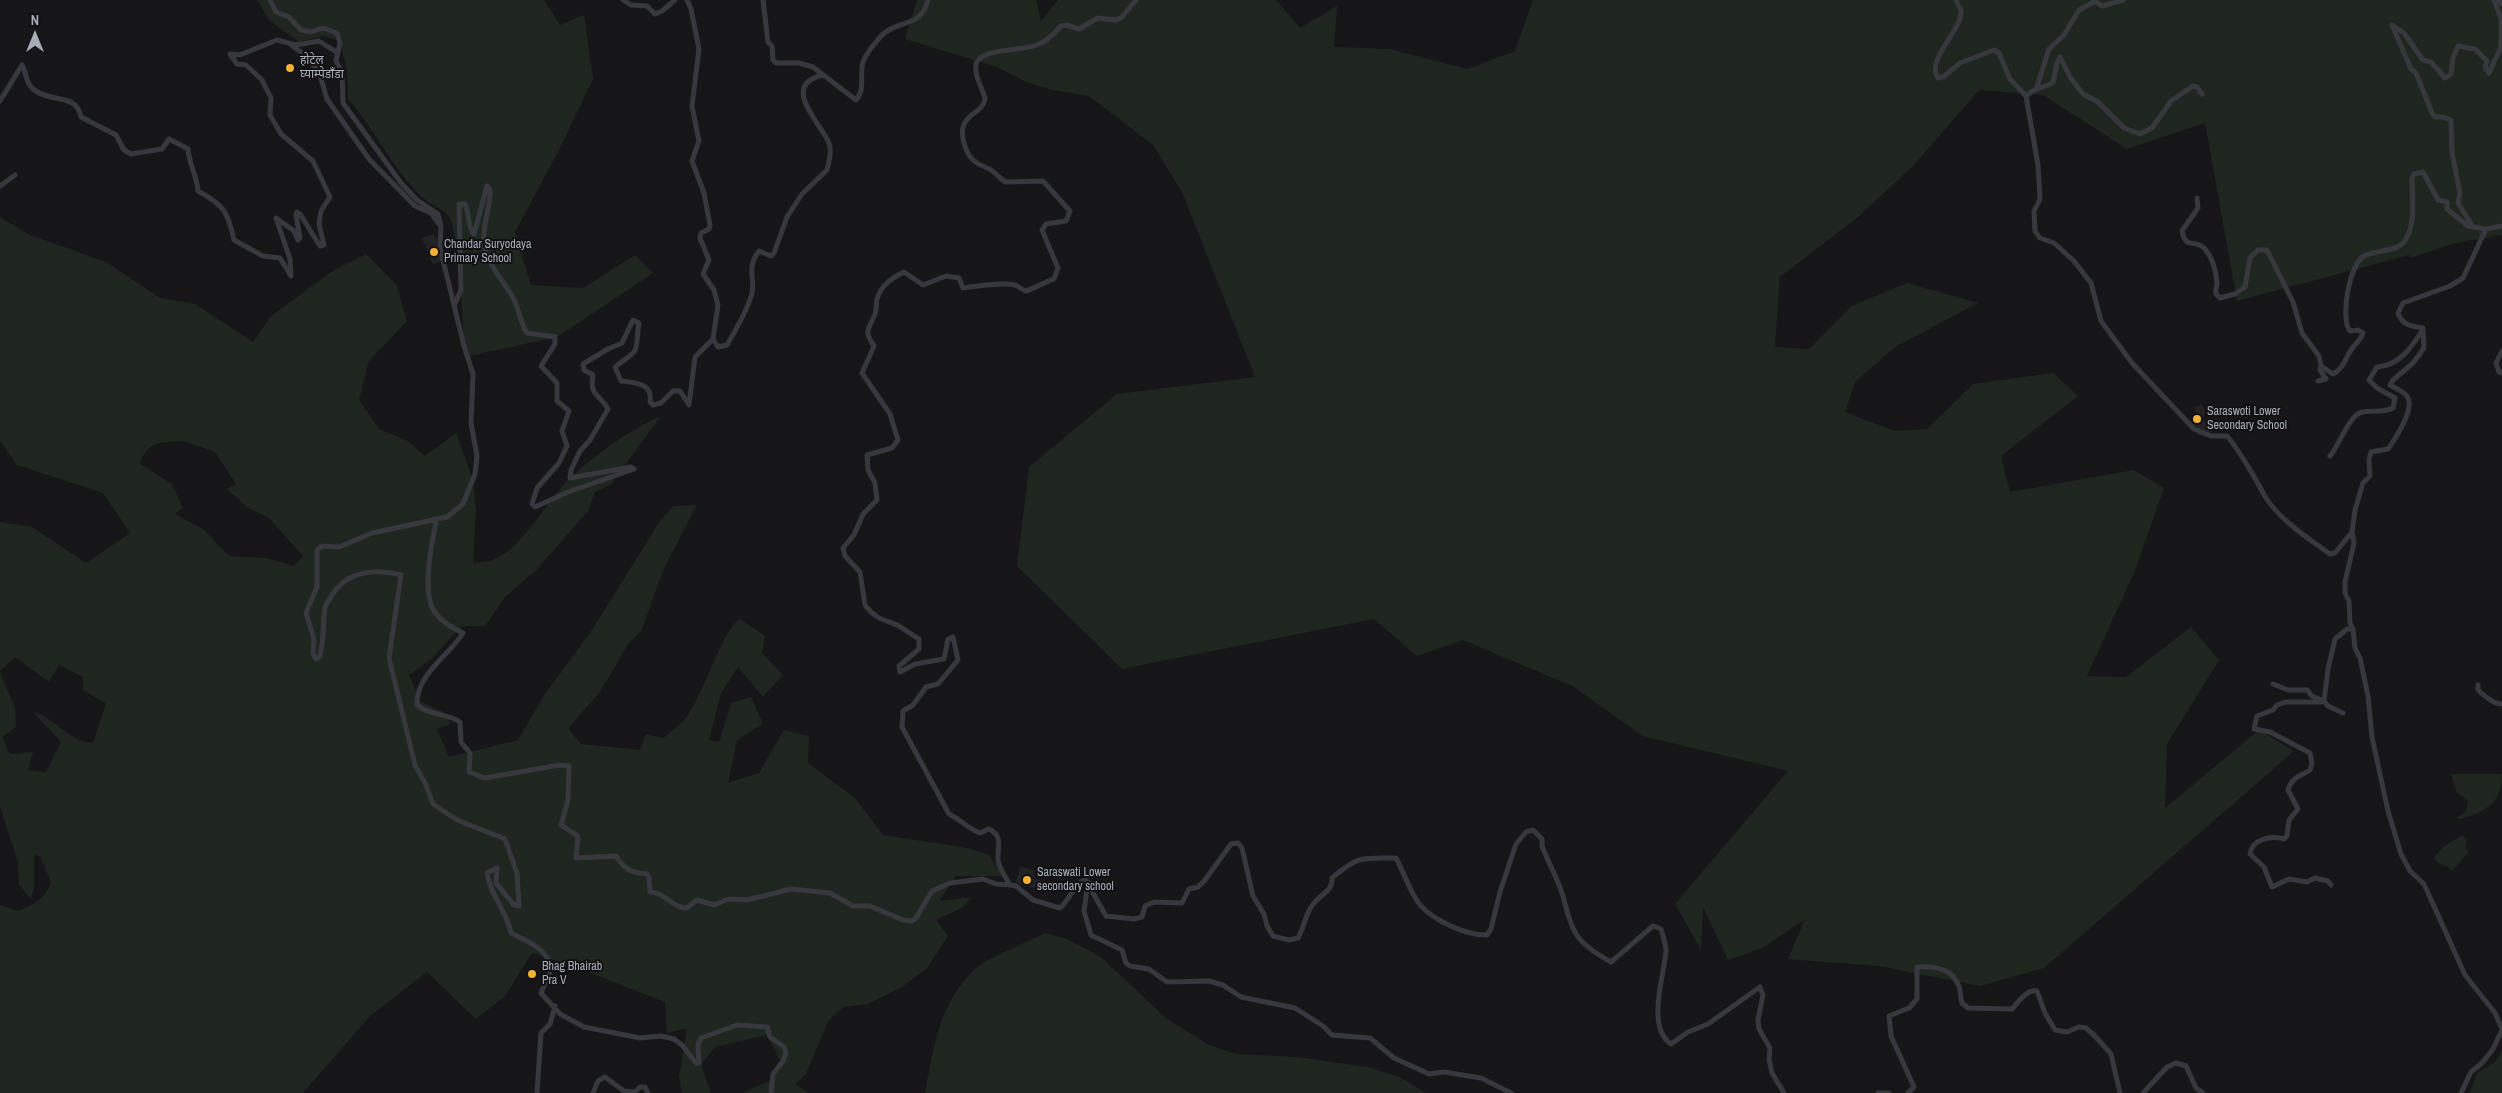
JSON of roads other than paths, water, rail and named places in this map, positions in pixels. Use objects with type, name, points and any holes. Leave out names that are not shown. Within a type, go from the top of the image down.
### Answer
[{"type":"street","points":[[270,0],[276,12],[290,17],[301,30],[311,32],[323,28],[337,33],[340,43],[336,61],[342,72],[343,103],[401,183],[417,200],[438,214],[441,226],[440,248],[473,374],[472,423],[477,456],[475,474],[463,504],[447,517],[372,533],[339,547],[322,546],[317,550],[317,587],[306,613],[314,639],[313,654],[316,659],[319,658],[323,648],[325,606],[338,585],[347,578],[363,573],[389,572],[401,575],[389,658],[414,765],[426,785],[434,804],[457,820],[506,839],[517,873],[519,906],[514,905],[496,883],[496,868],[487,873],[489,884],[507,917],[511,933],[542,949],[548,956],[552,966],[541,993],[555,1006],[560,1014],[584,1027],[640,1038],[661,1036],[674,1039],[682,1045],[696,1063],[699,1062],[698,1044],[701,1038],[737,1025],[767,1027],[770,1037],[784,1047],[786,1053],[773,1074],[771,1093]]},
{"type":"street","points":[[623,0],[631,5],[647,6],[655,14],[674,0]]},
{"type":"street","points":[[454,306],[461,290],[459,204],[465,204],[468,210],[470,230],[474,234],[487,186],[491,197],[486,214],[484,243],[492,265],[516,304],[521,324],[527,333],[555,337],[555,344],[541,366],[557,383],[557,401],[569,411],[562,431],[567,446],[559,464],[537,488],[532,504],[535,507],[568,492],[634,469],[631,467],[570,478],[571,470],[580,451],[590,440],[608,409],[603,400],[593,394],[591,387],[593,375],[584,370],[583,364],[622,343],[632,320],[639,323],[638,347],[636,353],[615,366],[620,381],[642,384],[647,387],[651,395],[650,402],[653,405],[661,403],[674,391],[680,391],[689,405],[695,357],[713,339],[718,305],[714,290],[703,274],[709,260],[700,238],[701,233],[709,229],[710,225],[704,193],[692,161],[699,142],[692,106],[699,49],[691,9],[687,0]]},
{"type":"street","points":[[763,0],[768,42],[772,46],[773,60],[776,62],[807,64],[856,100],[861,91],[862,64],[867,55],[882,36],[892,28],[916,21],[922,15],[928,0]]},
{"type":"street","points":[[1010,885],[998,861],[1000,839],[995,832],[989,829],[980,833],[973,831],[963,820],[949,814],[902,726],[903,711],[913,705],[926,687],[938,684],[956,664],[958,652],[953,637],[948,639],[944,659],[915,664],[900,672],[899,666],[919,649],[919,639],[898,626],[881,621],[869,610],[866,605],[860,572],[845,556],[844,548],[854,534],[862,514],[877,500],[875,483],[868,470],[867,456],[892,448],[898,440],[890,414],[862,373],[874,346],[867,332],[876,312],[881,288],[893,277],[904,272],[923,285],[946,276],[959,278],[963,288],[989,284],[1016,285],[1025,291],[1032,290],[1040,283],[1054,279],[1058,268],[1042,230],[1046,224],[1066,221],[1070,211],[1043,181],[1006,182],[989,168],[978,164],[970,155],[964,141],[962,126],[968,118],[980,111],[985,98],[976,71],[976,63],[979,58],[993,52],[1035,46],[1061,26],[1066,25],[1079,28],[1098,18],[1116,20],[1122,18],[1136,0]]},
{"type":"street","points":[[1956,0],[1961,10],[1960,18],[1944,46],[1936,67],[1936,76],[1944,77],[1960,63],[1994,50],[1998,53],[2010,79],[2026,96],[2038,165],[2040,199],[2034,211],[2035,230],[2040,238],[2054,243],[2074,261],[2091,283],[2101,321],[2112,337],[2132,363],[2194,429],[2211,436],[2227,436],[2258,481],[2266,498],[2276,510],[2305,536],[2330,554],[2335,553],[2352,532]]},
{"type":"street","points":[[2036,90],[2049,49],[2064,34],[2079,10],[2095,1],[2102,6],[2123,0]]},
{"type":"street","points":[[2473,227],[2458,203],[2460,193],[2452,153],[2452,120],[2443,116],[2435,117],[2432,113],[2416,73],[2411,69],[2392,25],[2404,33],[2423,60],[2431,62],[2444,78],[2451,74],[2453,58],[2458,46],[2475,49],[2487,61],[2484,67],[2489,73],[2501,47],[2501,19],[2494,0]]},
{"type":"street","points":[[2498,0],[2502,4]]},
{"type":"street","points":[[0,101],[22,65],[26,82],[34,90],[44,96],[74,102],[79,108],[81,117],[116,134],[124,150],[131,154],[162,149],[169,139],[174,140],[188,149],[189,163],[197,180],[198,191],[224,209],[230,220],[234,240],[263,256],[280,258],[292,276],[290,259],[276,218],[294,231],[298,240],[300,238],[297,212],[320,246],[324,245],[319,224],[320,210],[330,197],[313,161],[281,134],[270,115],[271,98],[262,80],[246,65],[237,64],[230,54],[240,55],[277,40],[301,52],[319,72],[327,99],[378,168],[415,206],[431,213],[441,226]]},
{"type":"street","points":[[283,43],[296,45],[319,41],[338,53]]},
{"type":"street","points":[[2026,96],[2053,84],[2060,57],[2070,77],[2083,94],[2098,102],[2124,128],[2140,134],[2152,128],[2171,101],[2193,86],[2197,87],[2202,94]]},
{"type":"street","points":[[713,339],[718,347],[728,344],[752,293],[750,269],[754,257],[759,251],[771,256],[774,253],[787,218],[802,194],[827,170],[830,145],[817,123],[808,113],[804,92],[807,84],[817,76],[823,75]]},
{"type":"street","points":[[2321,366],[2333,374],[2340,370],[2351,351],[2361,339],[2363,333],[2358,330],[2350,331],[2346,322],[2346,298],[2354,267],[2363,256],[2396,247],[2407,239],[2412,221],[2414,174],[2423,172],[2438,200],[2447,202],[2447,209],[2459,216],[2468,226],[2486,229],[2502,226]]},
{"type":"street","points":[[0,186],[15,175]]},
{"type":"street","points":[[2197,198],[2198,208],[2182,231],[2183,238],[2188,243],[2202,246],[2213,262],[2217,284],[2216,294],[2220,298],[2224,298],[2235,294],[2245,287],[2250,258],[2258,250],[2267,250],[2294,302],[2302,333],[2319,356],[2320,370],[2326,379],[2318,381]]},
{"type":"street","points":[[2423,328],[2409,326],[2401,321],[2398,313],[2403,303],[2450,286],[2463,278],[2486,229]]},
{"type":"street","points":[[2423,328],[2424,348],[2413,363],[2392,380],[2390,385],[2406,394],[2409,399],[2408,414],[2388,449],[2371,452],[2369,455],[2370,476],[2361,489],[2360,497],[2354,510],[2352,532],[2354,543],[2345,582],[2345,593],[2349,601],[2350,623],[2353,629],[2355,648],[2360,658],[2368,696],[2372,737],[2382,787],[2401,854],[2410,871],[2424,884],[2466,975],[2495,1013],[2502,1030],[2493,1049],[2482,1064],[2471,1072],[2461,1093]]},
{"type":"street","points":[[2330,456],[2336,449],[2350,423],[2361,412],[2393,408],[2395,398],[2377,388],[2369,380],[2370,376],[2376,367],[2385,366],[2403,357],[2423,328]]},
{"type":"street","points":[[2502,351],[2496,363],[2499,372],[2502,373]]},
{"type":"street","points":[[434,519],[436,523],[429,552],[430,602],[438,616],[450,627],[463,633],[424,678],[417,692],[417,705],[425,712],[451,716],[460,722],[461,742],[470,753],[468,772],[485,778],[560,765],[569,766],[568,800],[561,825],[578,836],[576,858],[616,856],[624,868],[647,874],[650,878],[650,892],[660,894],[669,903],[681,908],[687,908],[697,900],[714,905],[729,899],[747,900],[792,889],[830,893],[853,906],[870,906],[903,920],[912,921],[916,918],[932,891],[958,881],[983,879],[996,884],[1016,886],[1033,900],[1060,908],[1067,903],[1082,880],[1090,883],[1093,893],[1106,916],[1134,919],[1142,917],[1145,906],[1154,902],[1182,903],[1189,889],[1198,886],[1205,880],[1231,844],[1238,843],[1242,848],[1253,896],[1264,914],[1266,926],[1273,936],[1289,940],[1298,938],[1304,928],[1307,913],[1315,901],[1324,895],[1332,885],[1332,878],[1349,863],[1368,856],[1396,858],[1407,886],[1426,913],[1475,935],[1487,935],[1491,930],[1500,892],[1516,844],[1526,832],[1533,830],[1542,839],[1542,846],[1563,896],[1564,909],[1574,933],[1592,952],[1611,962],[1653,926],[1661,929],[1666,950],[1659,1008],[1659,1027],[1664,1039],[1671,1044],[1688,1032],[1708,1024],[1760,987],[1762,995],[1758,1020],[1759,1029],[1770,1048],[1772,1073],[1784,1093]]},
{"type":"street","points":[[2323,701],[2335,639],[2347,629],[2353,629]]},
{"type":"street","points":[[2273,684],[2288,690],[2307,690],[2328,706],[2343,713]]},
{"type":"street","points":[[2478,686],[2478,690],[2486,698],[2499,705],[2502,704]]},
{"type":"street","points":[[2323,701],[2286,702],[2277,705],[2273,710],[2257,716],[2254,729],[2270,732],[2310,753],[2312,763],[2310,770],[2295,777],[2288,790],[2298,809],[2289,820],[2287,836],[2284,839],[2269,837],[2259,841],[2252,848],[2250,854],[2264,867],[2272,887],[2289,879],[2307,882],[2315,878],[2328,881],[2331,885]]},
{"type":"street","points":[[1088,882],[1084,911],[1091,935],[1122,950],[1126,963],[1130,966],[1149,969],[1167,982],[1208,981],[1223,985],[1241,997],[1295,1008],[1323,1026],[1332,1035],[1370,1038],[1394,1058],[1429,1074],[1444,1072],[1481,1078],[1511,1093]]},
{"type":"street","points":[[1908,1093],[1914,1087],[1891,1036],[1889,1016],[1909,1008],[1917,999],[1917,967],[1934,966],[1944,970],[1953,977],[1959,985],[1962,1003],[1968,1008],[2012,1009],[2027,993],[2037,990],[2049,1023],[2055,1030],[2066,1032],[2079,1027],[2086,1028],[2111,1054],[2120,1093]]},
{"type":"street","points":[[538,1093],[541,1033],[550,1024],[555,1006]]},
{"type":"street","points":[[2143,1093],[2167,1067],[2176,1063],[2186,1066],[2196,1088],[2203,1093]]},
{"type":"street","points":[[593,1093],[598,1081],[605,1077],[624,1091],[635,1092],[640,1087],[645,1087],[648,1093]]},
{"type":"street","points":[[1878,1093],[1889,1093]]},
{"type":"place","name":"होटेल घ्याम्पेडाँडा","points":[[290,68]]},
{"type":"place","name":"Chandar Suryodaya Primary School","points":[[434,252]]},
{"type":"place","name":"Saraswoti Lower Secondary School","points":[[2197,419]]},
{"type":"place","name":"Saraswati Lower secondary school","points":[[1027,880]]},
{"type":"place","name":"Bhag Bhairab Pra V","points":[[532,974]]}]
